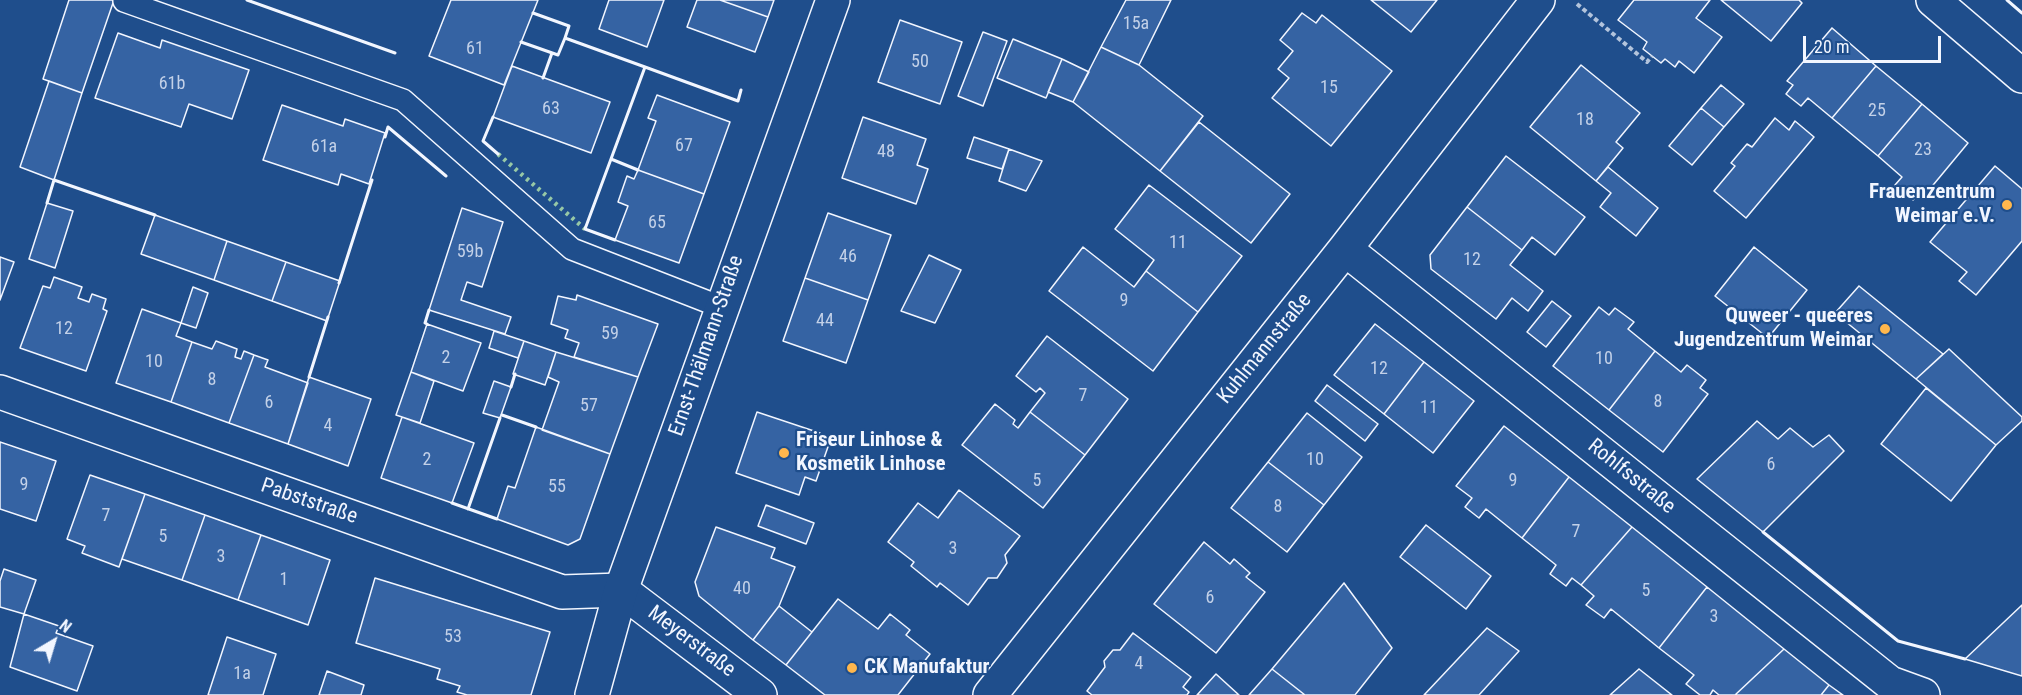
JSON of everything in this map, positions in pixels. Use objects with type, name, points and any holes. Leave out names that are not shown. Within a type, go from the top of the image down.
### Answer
[{"type":"street","name":"Ernst-Thälmann-Straße","points":[[592,695],[621,590],[833,0]]},
{"type":"street","name":"Kuhlmannstraße","points":[[990,695],[1345,249],[1538,0]]},
{"type":"street","points":[[1933,0],[2022,76]]},
{"type":"street","name":"Rohlfsstraße","points":[[1345,249],[1890,683],[1923,695]]},
{"type":"street","name":"Pabststraße","points":[[0,392],[562,592],[621,590]]},
{"type":"street","name":"Meyerstraße","points":[[621,590],[760,695]]},
{"type":"lane","points":[[124,1],[403,100],[572,249],[721,307]]},
{"type":"path","points":[[1572,0],[1647,62],[1652,56]]},
{"type":"building","points":[[69,0],[114,0],[82,93],[43,79]]},
{"type":"building","points":[[451,0],[538,0],[504,85],[429,56]]},
{"type":"building","points":[[609,0],[664,0],[647,47],[599,29]]},
{"type":"building","points":[[697,0],[720,0],[768,17],[755,52],[687,27]]},
{"type":"building","points":[[720,0],[774,0],[768,17]]},
{"type":"building","points":[[1126,0],[1171,0],[1139,65],[1101,47]]},
{"type":"building","points":[[1371,0],[1437,0],[1411,32]]},
{"type":"building","points":[[1634,0],[1710,0],[1696,18],[1722,37],[1694,73],[1679,61],[1675,67],[1665,59],[1661,63],[1643,49],[1647,42],[1618,20]]},
{"type":"building","points":[[1721,0],[1799,0],[1802,3],[1771,41]]},
{"type":"building","points":[[1302,13],[1316,23],[1322,15],[1392,71],[1331,146],[1272,98],[1289,78],[1278,69],[1293,51],[1280,40]]},
{"type":"building","points":[[900,20],[962,42],[940,104],[878,82]]},
{"type":"building","points":[[1832,28],[1876,66],[1832,118],[1808,98],[1801,106],[1786,94],[1793,85],[1787,81]]},
{"type":"building","points":[[983,32],[1007,41],[983,106],[958,96]]},
{"type":"building","points":[[118,33],[160,48],[162,40],[249,70],[232,119],[189,104],[181,127],[95,98]]},
{"type":"building","points":[[1013,39],[1062,59],[1046,98],[997,78]]},
{"type":"building","points":[[1101,47],[1139,65],[1203,116],[1160,171],[1073,102]]},
{"type":"building","points":[[1062,59],[1089,72],[1073,102],[1048,92]]},
{"type":"building","points":[[1581,65],[1640,113],[1616,142],[1623,148],[1596,181],[1530,127]]},
{"type":"building","points":[[512,66],[610,102],[591,153],[493,117]]},
{"type":"building","points":[[1876,66],[1922,104],[1878,156],[1832,118]]},
{"type":"building","points":[[49,81],[82,93],[54,180],[20,167]]},
{"type":"building","points":[[1721,85],[1744,104],[1724,127],[1701,108]]},
{"type":"building","points":[[657,95],[730,122],[704,194],[638,170],[656,121],[648,118]]},
{"type":"building","points":[[1922,104],[1968,143],[1924,196],[1920,192],[1913,200],[1895,185],[1902,177],[1878,156]]},
{"type":"building","points":[[282,105],[343,126],[345,119],[385,133],[369,184],[341,174],[338,185],[263,160]]},
{"type":"building","points":[[1701,108],[1724,127],[1692,165],[1669,146]]},
{"type":"building","points":[[863,117],[926,139],[917,165],[928,169],[916,204],[842,178]]},
{"type":"building","points":[[1775,118],[1789,130],[1795,121],[1814,137],[1746,218],[1714,191],[1735,166],[1731,163],[1747,144],[1752,147]]},
{"type":"building","points":[[1199,122],[1290,194],[1251,243],[1160,171]]},
{"type":"building","points":[[974,137],[1009,149],[1002,169],[967,158]]},
{"type":"building","points":[[1009,149],[1042,161],[1026,191],[999,181]]},
{"type":"building","points":[[1506,156],[1585,217],[1555,255],[1532,237],[1522,250],[1467,207]]},
{"type":"building","points":[[1995,166],[2022,189],[2022,241],[1976,295],[1959,281],[1967,272],[1930,242]]},
{"type":"building","points":[[1608,167],[1658,208],[1636,236],[1600,207],[1611,193],[1596,181]]},
{"type":"building","points":[[638,170],[704,194],[679,263],[615,240],[628,206],[618,202],[627,176],[634,179]]},
{"type":"building","points":[[1149,185],[1242,256],[1198,312],[1146,271],[1154,260],[1115,229]]},
{"type":"building","points":[[47,203],[73,211],[55,268],[29,259]]},
{"type":"building","points":[[1467,207],[1522,250],[1510,265],[1543,291],[1528,311],[1512,298],[1496,319],[1431,269],[1430,255]]},
{"type":"building","points":[[462,208],[503,222],[482,287],[467,282],[461,300],[511,317],[505,334],[429,310]]},
{"type":"building","points":[[828,213],[891,235],[868,300],[805,278]]},
{"type":"building","points":[[155,215],[227,241],[214,280],[141,254]]},
{"type":"building","points":[[227,241],[286,262],[272,301],[214,280]]},
{"type":"building","points":[[1083,247],[1134,287],[1146,271],[1198,312],[1153,371],[1049,291]]},
{"type":"building","points":[[1754,247],[1807,290],[1768,338],[1715,296]]},
{"type":"building","points":[[929,255],[961,270],[935,323],[901,311]]},
{"type":"building","points":[[0,257],[14,262],[0,300]]},
{"type":"building","points":[[286,262],[340,281],[327,321],[272,301]]},
{"type":"building","points":[[54,277],[82,287],[78,298],[89,302],[92,294],[106,299],[103,309],[107,311],[86,371],[20,348],[43,286],[50,288]]},
{"type":"building","points":[[805,278],[868,300],[846,363],[783,341]]},
{"type":"building","points":[[1859,286],[1943,354],[1916,379],[1835,313]]},
{"type":"building","points":[[193,287],[208,293],[196,328],[181,323]]},
{"type":"building","points":[[577,295],[658,324],[638,377],[574,357],[579,343],[565,338],[568,330],[551,324],[558,296],[576,300]]},
{"type":"building","points":[[1552,301],[1571,316],[1546,347],[1527,332]]},
{"type":"building","points":[[1599,307],[1609,315],[1615,308],[1634,322],[1628,329],[1655,351],[1609,410],[1553,366]]},
{"type":"building","points":[[142,309],[181,323],[176,336],[192,342],[171,402],[116,383]]},
{"type":"building","points":[[427,324],[481,343],[463,391],[411,372]]},
{"type":"building","points":[[1375,324],[1424,362],[1384,414],[1334,375]]},
{"type":"building","points":[[494,331],[524,341],[518,358],[489,348]]},
{"type":"building","points":[[1047,336],[1128,399],[1085,455],[1030,412],[1045,393],[1040,388],[1036,392],[1016,376]]},
{"type":"building","points":[[216,341],[237,349],[235,357],[241,359],[244,351],[254,355],[229,423],[171,402],[192,342],[212,349]]},
{"type":"building","points":[[524,341],[556,352],[545,385],[513,374]]},
{"type":"building","points":[[1949,349],[2022,417],[2022,421],[1996,445],[1916,379]]},
{"type":"building","points":[[1655,351],[1681,372],[1687,365],[1706,380],[1700,388],[1708,394],[1663,452],[1609,410]]},
{"type":"building","points":[[556,352],[638,377],[610,454],[542,430],[559,382],[548,377]]},
{"type":"building","points":[[254,355],[268,360],[265,367],[308,383],[288,444],[229,423]]},
{"type":"building","points":[[1424,362],[1474,401],[1433,453],[1384,414]]},
{"type":"building","points":[[411,372],[434,381],[420,423],[396,415]]},
{"type":"building","points":[[309,377],[371,399],[348,466],[288,444]]},
{"type":"building","points":[[494,381],[511,387],[500,418],[483,413]]},
{"type":"building","points":[[1327,385],[1378,424],[1365,441],[1315,401]]},
{"type":"building","points":[[1926,388],[1996,445],[1951,501],[1881,444]]},
{"type":"building","points":[[995,404],[1015,420],[1013,424],[1018,428],[1030,412],[1085,455],[1043,508],[962,445]]},
{"type":"building","points":[[757,412],[820,433],[818,439],[829,444],[816,481],[805,477],[799,495],[736,473]]},
{"type":"building","points":[[1307,413],[1362,457],[1324,505],[1268,462]]},
{"type":"building","points":[[402,417],[474,443],[452,503],[381,478]]},
{"type":"building","points":[[1757,421],[1778,439],[1790,428],[1813,447],[1829,435],[1844,451],[1763,532],[1697,479]]},
{"type":"building","points":[[1504,426],[1569,477],[1522,538],[1486,509],[1479,518],[1465,507],[1472,498],[1456,486]]},
{"type":"building","points":[[536,427],[610,454],[580,539],[568,545],[497,519],[508,486],[515,488]]},
{"type":"building","points":[[0,442],[56,461],[36,521],[0,509]]},
{"type":"building","points":[[1268,462],[1324,505],[1287,552],[1231,508]]},
{"type":"building","points":[[90,475],[145,494],[119,567],[82,553],[85,546],[67,539]]},
{"type":"building","points":[[1569,477],[1632,527],[1581,585],[1572,578],[1566,586],[1550,574],[1556,565],[1522,538]]},
{"type":"building","points":[[959,490],[1020,536],[1005,555],[1007,563],[997,578],[988,578],[968,605],[940,583],[937,587],[911,566],[914,562],[888,542],[918,503],[938,518]]},
{"type":"building","points":[[145,494],[205,515],[182,580],[122,559]]},
{"type":"building","points":[[766,505],[814,523],[806,544],[758,526]]},
{"type":"building","points":[[205,515],[261,535],[238,600],[182,580]]},
{"type":"building","points":[[1426,525],[1491,576],[1466,609],[1400,557]]},
{"type":"building","points":[[716,527],[775,548],[771,558],[795,567],[779,606],[753,640],[699,596],[695,582]]},
{"type":"building","points":[[1632,527],[1707,587],[1659,648],[1611,609],[1604,618],[1586,605],[1594,596],[1581,585]]},
{"type":"building","points":[[261,535],[330,560],[308,625],[238,600]]},
{"type":"building","points":[[1204,542],[1230,564],[1234,559],[1250,573],[1246,577],[1265,592],[1216,653],[1154,604]]},
{"type":"building","points":[[4,569],[36,580],[24,614],[0,607],[0,581]]},
{"type":"building","points":[[375,578],[550,632],[531,695],[467,695],[457,692],[460,686],[437,679],[440,669],[356,643]]},
{"type":"building","points":[[1344,583],[1392,648],[1355,695],[1305,695],[1272,669]]},
{"type":"building","points":[[1707,587],[1784,649],[1735,695],[1719,695],[1713,690],[1710,695],[1700,695],[1686,684],[1694,675],[1659,648]]},
{"type":"building","points":[[838,599],[878,629],[890,614],[910,630],[906,635],[930,654],[898,695],[825,695],[786,665]]},
{"type":"building","points":[[2022,605],[2022,676],[1965,659]]},
{"type":"building","points":[[779,606],[812,632],[786,665],[753,640]]},
{"type":"building","points":[[24,614],[59,626],[56,633],[93,646],[77,691],[10,667]]},
{"type":"building","points":[[1487,628],[1519,651],[1479,695],[1424,695]]},
{"type":"building","points":[[1133,633],[1191,677],[1183,687],[1189,692],[1187,695],[1092,695],[1087,691],[1105,667],[1104,661],[1113,650],[1120,650]]},
{"type":"building","points":[[227,637],[276,654],[263,695],[208,695]]},
{"type":"building","points":[[1784,649],[1829,685],[1821,695],[1735,695]]},
{"type":"building","points":[[1272,669],[1305,695],[1249,695]]},
{"type":"building","points":[[1639,669],[1672,695],[1610,695]]},
{"type":"building","points":[[327,671],[364,685],[361,695],[319,695]]},
{"type":"building","points":[[1216,674],[1239,695],[1197,695]]},
{"type":"building","points":[[1829,685],[1843,695],[1821,695]]},
{"type":"hedge","points":[[498,154],[585,229]]},
{"type":"wall","points":[[247,0],[395,53]]},
{"type":"wall","points":[[2007,0],[2022,13]]},
{"type":"wall","points":[[533,13],[569,26],[565,38],[645,67]]},
{"type":"wall","points":[[521,42],[558,55],[565,38]]},
{"type":"wall","points":[[543,78],[552,53]]},
{"type":"wall","points":[[611,159],[645,67],[738,101],[741,90]]},
{"type":"wall","points":[[493,117],[483,141],[498,154]]},
{"type":"wall","points":[[385,137],[388,127],[446,176]]},
{"type":"wall","points":[[615,240],[585,229],[611,159],[638,170]]},
{"type":"wall","points":[[47,203],[54,180],[155,215]]},
{"type":"wall","points":[[339,283],[372,180]]},
{"type":"wall","points":[[427,324],[425,323],[429,310]]},
{"type":"wall","points":[[309,377],[328,317]]},
{"type":"wall","points":[[511,387],[515,374]]},
{"type":"wall","points":[[502,415],[536,427]]},
{"type":"wall","points":[[468,509],[500,418]]},
{"type":"wall","points":[[452,503],[497,519]]},
{"type":"wall","points":[[1763,532],[1898,641],[1965,659]]},
{"type":"place","name":"Frauenzentrum Weimar e.V.","points":[[2007,205]]},
{"type":"place","name":"Quweer - queeres Jugendzentrum Weimar","points":[[1885,329]]},
{"type":"place","name":"Friseur Linhose & Kosmetik Linhose","points":[[784,453]]},
{"type":"place","name":"CK Manufaktur","points":[[852,668]]}]
